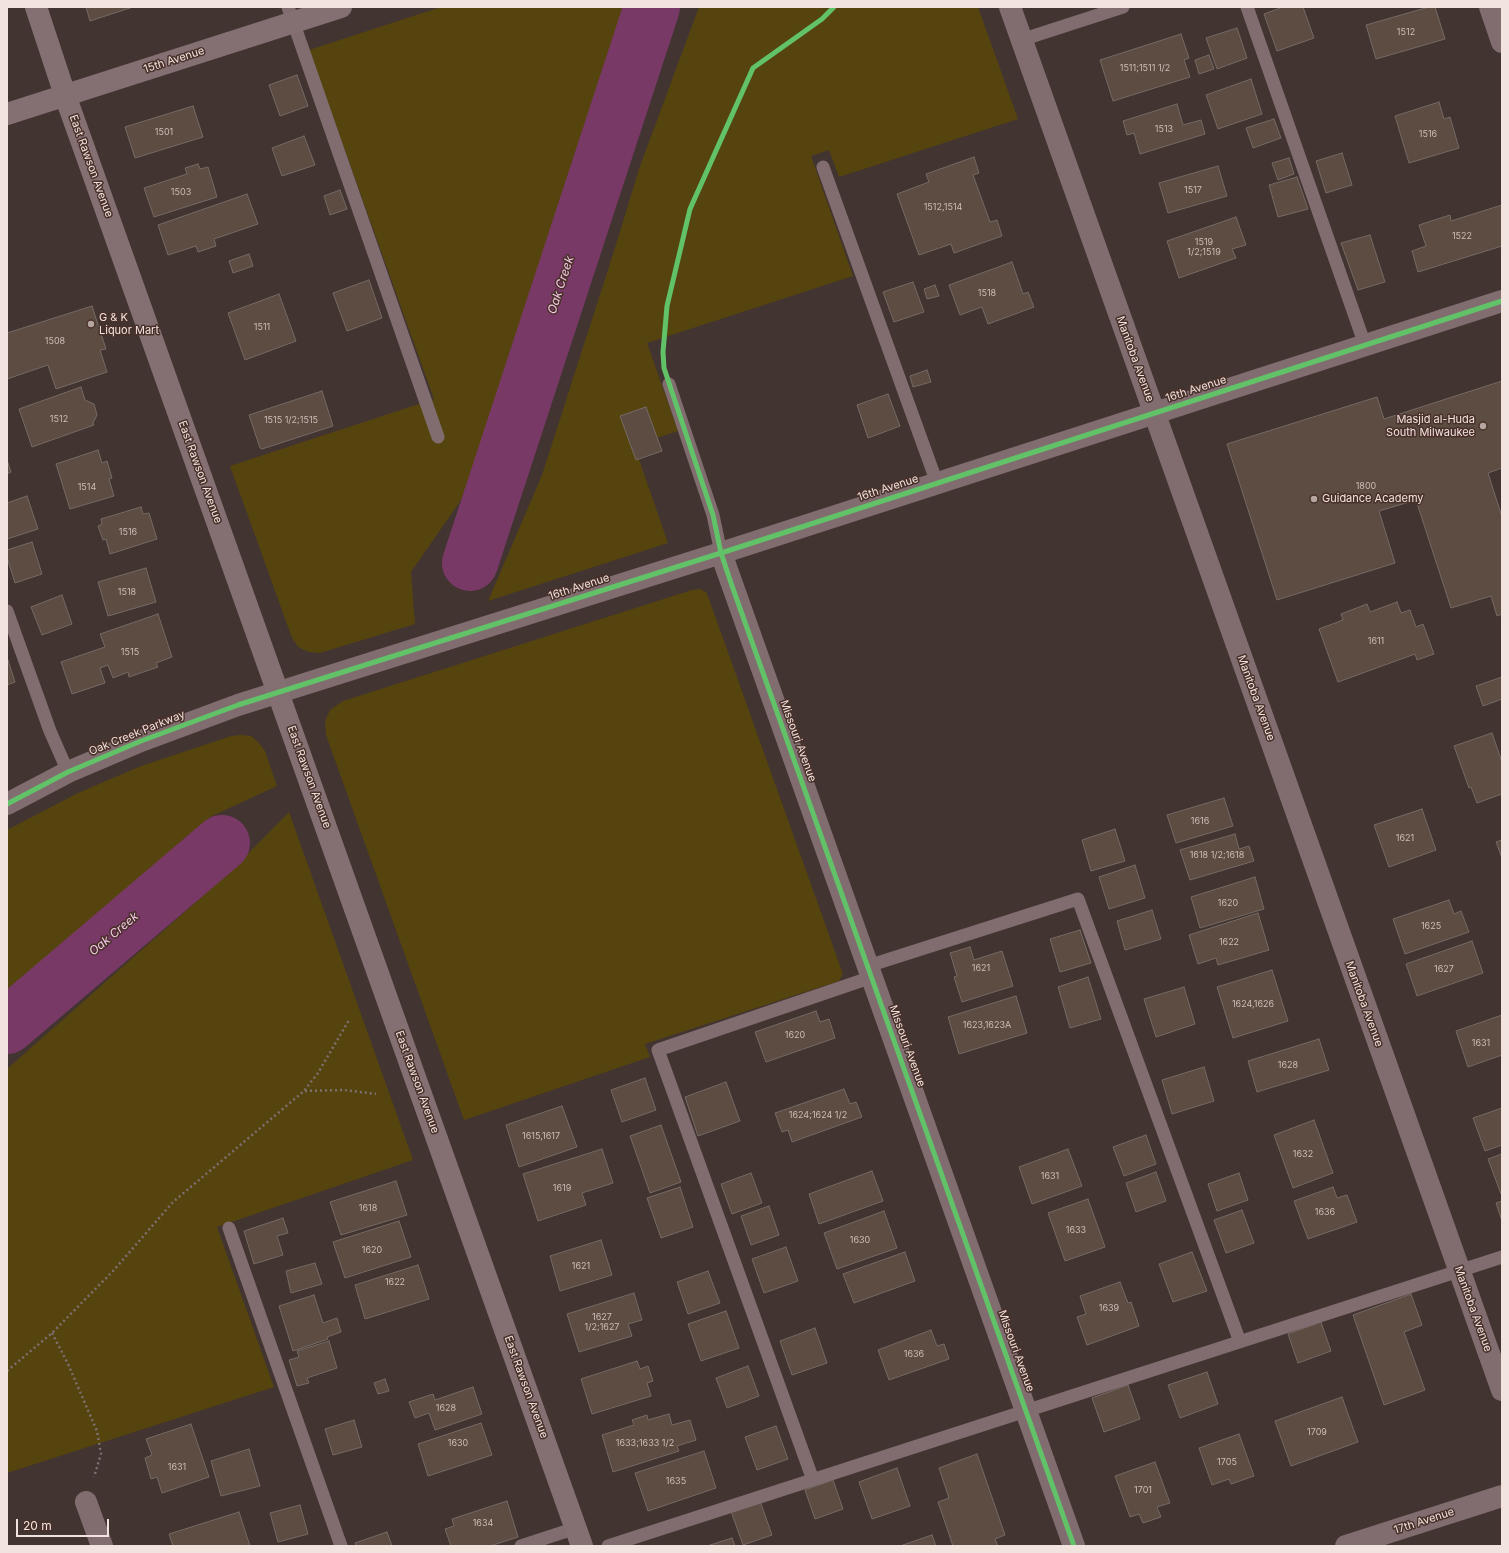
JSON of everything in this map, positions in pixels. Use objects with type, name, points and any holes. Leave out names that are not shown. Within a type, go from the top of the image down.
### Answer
[{"type":"main road","name":"East Rawson Avenue","points":[[36,7],[579,1537]]},
{"type":"main road","name":"15th Avenue","points":[[7,114],[66,95],[291,15],[341,7]]},
{"type":"street","name":"Manitoba Avenue","points":[[1010,7],[1502,1390]]},
{"type":"street","points":[[1490,7],[1502,42]]},
{"type":"street","name":"16th Avenue","points":[[278,692],[721,553],[1502,301]]},
{"type":"street","name":"Missouri Avenue","points":[[721,553],[1074,1546]]},
{"type":"street","name":"Oak Creek Parkway","points":[[7,804],[68,772],[141,741],[278,692]]},
{"type":"street","name":"17th Avenue","points":[[1346,1546],[1502,1496]]},
{"type":"street","points":[[86,1502],[102,1546]]},
{"type":"lane","points":[[1021,40],[1123,7]]},
{"type":"lane","points":[[1247,7],[1365,345]]},
{"type":"lane","points":[[291,15],[438,437]]},
{"type":"lane","points":[[823,167],[937,483]]},
{"type":"lane","points":[[669,384],[713,515],[721,553]]},
{"type":"lane","points":[[7,611],[50,731],[68,772]]},
{"type":"lane","points":[[813,1480],[658,1050],[870,971],[1078,899],[1240,1342]]},
{"type":"lane","points":[[229,1228],[341,1546]]},
{"type":"lane","points":[[608,1546],[1502,1257]]},
{"type":"lane","points":[[521,1546],[579,1537]]},
{"type":"path","points":[[7,1371],[52,1333],[114,1270],[173,1202],[304,1091],[318,1073],[349,1020]]},
{"type":"path","points":[[304,1091],[344,1090],[376,1094]]},
{"type":"path","points":[[52,1333],[68,1364],[97,1431],[101,1454],[86,1502]]},
{"type":"shaded area","points":[[441,7],[642,7],[486,464],[411,572],[415,624],[320,653],[309,652],[298,647],[292,638],[230,466],[434,399],[309,50]]},
{"type":"shaded area","points":[[699,7],[978,7],[1018,119],[839,177],[829,150],[811,156],[853,276],[647,343],[678,431],[634,445],[668,543],[488,601],[542,475],[640,166]]},
{"type":"shaded area","points":[[700,589],[706,592],[709,599],[843,974],[839,981],[645,1044],[650,1057],[464,1120],[326,735],[325,721],[330,710],[343,701],[692,590]]},
{"type":"shaded area","points":[[231,736],[251,736],[265,751],[277,786],[210,817],[7,1004],[7,830],[78,793],[141,766]]},
{"type":"shaded area","points":[[289,812],[413,1160],[217,1227],[274,1387],[7,1473],[7,1069],[231,871]]},
{"type":"building","points":[[86,7],[133,7],[90,21]]},
{"type":"building","points":[[1283,7],[1303,7],[1314,38],[1277,51],[1264,14]]},
{"type":"building","points":[[1429,7],[1435,7],[1445,39],[1376,59],[1366,25]]},
{"type":"building","points":[[1237,28],[1247,58],[1217,69],[1206,38]]},
{"type":"building","points":[[1181,34],[1189,58],[1184,60],[1190,77],[1113,101],[1100,60]]},
{"type":"building","points":[[1209,55],[1214,69],[1199,74],[1195,60]]},
{"type":"building","points":[[297,75],[308,106],[280,116],[269,85]]},
{"type":"building","points":[[1251,79],[1262,114],[1218,129],[1206,95]]},
{"type":"building","points":[[1439,102],[1444,119],[1450,117],[1459,148],[1409,163],[1395,116]]},
{"type":"building","points":[[1177,104],[1183,125],[1201,120],[1205,134],[1140,154],[1134,133],[1127,135],[1123,121]]},
{"type":"building","points":[[193,106],[203,137],[135,158],[125,127]]},
{"type":"building","points":[[1274,119],[1281,138],[1253,148],[1246,128]]},
{"type":"building","points":[[304,136],[315,165],[282,176],[272,148]]},
{"type":"building","points":[[1342,153],[1352,185],[1326,193],[1316,161]]},
{"type":"building","points":[[974,157],[979,173],[973,175],[990,222],[997,220],[1002,236],[954,253],[951,244],[919,255],[897,194],[929,182],[926,174]]},
{"type":"building","points":[[1289,158],[1294,174],[1278,180],[1272,163]]},
{"type":"building","points":[[198,164],[200,169],[208,167],[217,197],[154,217],[144,188],[187,174],[185,168]]},
{"type":"building","points":[[1218,166],[1227,196],[1168,213],[1159,183]]},
{"type":"building","points":[[1297,177],[1308,209],[1278,217],[1269,185]]},
{"type":"building","points":[[340,190],[347,209],[330,215],[324,196]]},
{"type":"building","points":[[247,194],[258,224],[214,239],[216,246],[198,252],[196,246],[168,255],[158,225]]},
{"type":"building","points":[[1502,205],[1502,246],[1418,272],[1412,251],[1426,246],[1419,225],[1450,215],[1451,221]]},
{"type":"building","points":[[1236,217],[1246,245],[1232,249],[1236,258],[1179,278],[1167,241]]},
{"type":"building","points":[[1370,235],[1385,282],[1358,290],[1341,243]]},
{"type":"building","points":[[249,254],[253,266],[233,273],[229,261]]},
{"type":"building","points":[[1012,262],[1023,294],[1028,292],[1034,307],[988,324],[982,307],[960,315],[949,285]]},
{"type":"building","points":[[369,280],[382,318],[347,331],[333,293]]},
{"type":"building","points":[[913,282],[924,312],[894,322],[883,292]]},
{"type":"building","points":[[935,285],[939,296],[927,299],[924,289]]},
{"type":"building","points":[[279,294],[296,341],[245,360],[228,313]]},
{"type":"building","points":[[92,306],[106,349],[100,350],[107,372],[56,389],[48,365],[7,379],[7,333]]},
{"type":"building","points":[[927,370],[931,382],[913,387],[910,376]]},
{"type":"building","points":[[1502,381],[1502,468],[1488,473],[1502,517],[1502,614],[1497,616],[1491,596],[1451,608],[1416,500],[1379,511],[1395,563],[1277,600],[1227,444],[1377,397],[1384,419]]},
{"type":"building","points":[[81,387],[85,400],[94,404],[97,415],[93,423],[94,425],[32,447],[19,409]]},
{"type":"building","points":[[322,391],[333,426],[262,449],[260,448],[249,415]]},
{"type":"building","points":[[888,394],[900,426],[868,438],[857,405]]},
{"type":"building","points":[[646,407],[662,451],[636,460],[620,416]]},
{"type":"building","points":[[98,450],[102,463],[107,461],[112,478],[109,479],[114,496],[70,509],[56,464]]},
{"type":"building","points":[[7,460],[11,472],[7,474]]},
{"type":"building","points":[[27,496],[38,529],[7,539],[7,503]]},
{"type":"building","points":[[141,507],[143,514],[149,513],[157,539],[110,554],[106,539],[103,540],[98,526],[102,524],[101,519]]},
{"type":"building","points":[[32,542],[42,574],[15,583],[7,557],[7,550]]},
{"type":"building","points":[[146,568],[156,602],[108,616],[98,582]]},
{"type":"building","points":[[62,595],[72,624],[42,635],[31,607]]},
{"type":"building","points":[[1397,602],[1401,613],[1410,610],[1416,627],[1423,624],[1434,654],[1417,660],[1415,654],[1338,682],[1319,629],[1343,620],[1341,614],[1367,604],[1370,612]]},
{"type":"building","points":[[158,614],[172,657],[156,663],[158,667],[129,677],[128,672],[113,678],[108,665],[100,668],[105,683],[72,694],[61,662],[105,647],[100,634]]},
{"type":"building","points":[[7,657],[15,682],[7,685]]},
{"type":"building","points":[[1502,677],[1502,699],[1483,706],[1476,686]]},
{"type":"building","points":[[1492,733],[1502,762],[1502,794],[1477,803],[1471,787],[1469,788],[1454,746]]},
{"type":"building","points":[[1224,798],[1233,826],[1176,843],[1167,815]]},
{"type":"building","points":[[1422,809],[1436,850],[1389,867],[1374,825]]},
{"type":"building","points":[[1115,829],[1125,861],[1091,871],[1082,840]]},
{"type":"building","points":[[1235,834],[1239,849],[1249,846],[1254,861],[1190,880],[1180,850]]},
{"type":"building","points":[[1502,840],[1502,858],[1496,842]]},
{"type":"building","points":[[1135,865],[1145,898],[1109,909],[1099,877]]},
{"type":"building","points":[[1255,877],[1264,909],[1200,928],[1191,897]]},
{"type":"building","points":[[1449,900],[1454,914],[1461,911],[1469,932],[1405,954],[1393,919]]},
{"type":"building","points":[[1152,910],[1161,939],[1125,950],[1117,921]]},
{"type":"building","points":[[1258,913],[1269,950],[1218,965],[1216,958],[1198,964],[1189,935]]},
{"type":"building","points":[[1080,930],[1091,963],[1060,972],[1050,939]]},
{"type":"building","points":[[1472,941],[1483,973],[1417,996],[1406,964]]},
{"type":"building","points":[[970,947],[974,960],[1002,951],[1013,986],[962,1002],[954,977],[957,976],[950,953]]},
{"type":"building","points":[[1272,970],[1288,1021],[1233,1038],[1217,987]]},
{"type":"building","points":[[1088,977],[1101,1019],[1070,1028],[1058,987]]},
{"type":"building","points":[[1184,987],[1195,1024],[1156,1037],[1144,999]]},
{"type":"building","points":[[1016,996],[1027,1033],[959,1054],[948,1017]]},
{"type":"building","points":[[816,1011],[820,1022],[829,1019],[835,1038],[766,1062],[755,1032]]},
{"type":"building","points":[[1502,1015],[1502,1055],[1468,1067],[1456,1031]]},
{"type":"building","points":[[1319,1039],[1329,1070],[1257,1092],[1248,1061]]},
{"type":"building","points":[[1204,1067],[1214,1101],[1172,1114],[1162,1080]]},
{"type":"building","points":[[645,1078],[656,1110],[622,1122],[611,1090]]},
{"type":"building","points":[[726,1082],[740,1121],[698,1136],[685,1097]]},
{"type":"building","points":[[844,1089],[850,1104],[856,1102],[862,1117],[792,1142],[788,1130],[782,1132],[775,1113]]},
{"type":"building","points":[[562,1106],[577,1147],[519,1167],[506,1125]]},
{"type":"building","points":[[1502,1108],[1502,1145],[1485,1151],[1473,1118]]},
{"type":"building","points":[[1314,1120],[1333,1173],[1293,1188],[1274,1135]]},
{"type":"building","points":[[661,1125],[681,1182],[650,1193],[630,1136]]},
{"type":"building","points":[[1146,1135],[1156,1164],[1124,1176],[1113,1147]]},
{"type":"building","points":[[602,1149],[613,1183],[582,1193],[586,1205],[538,1221],[523,1174]]},
{"type":"building","points":[[1068,1149],[1082,1186],[1032,1204],[1019,1167]]},
{"type":"building","points":[[1502,1154],[1502,1193],[1501,1194],[1488,1159]]},
{"type":"building","points":[[872,1171],[883,1201],[819,1224],[809,1194]]},
{"type":"building","points":[[1156,1172],[1166,1201],[1136,1212],[1126,1183]]},
{"type":"building","points":[[751,1173],[762,1203],[732,1214],[721,1184]]},
{"type":"building","points":[[1239,1173],[1248,1200],[1217,1211],[1208,1184]]},
{"type":"building","points":[[396,1181],[407,1215],[341,1235],[330,1202]]},
{"type":"building","points":[[680,1187],[693,1227],[661,1238],[647,1198]]},
{"type":"building","points":[[1333,1187],[1337,1198],[1347,1195],[1357,1222],[1308,1239],[1294,1201]]},
{"type":"building","points":[[1088,1199],[1105,1247],[1065,1261],[1048,1213]]},
{"type":"building","points":[[1502,1201],[1502,1221],[1496,1203]]},
{"type":"building","points":[[769,1206],[779,1235],[751,1245],[741,1216]]},
{"type":"building","points":[[1242,1210],[1254,1243],[1226,1253],[1214,1220]]},
{"type":"building","points":[[884,1211],[897,1248],[837,1269],[824,1233]]},
{"type":"building","points":[[283,1218],[288,1233],[277,1236],[283,1255],[254,1264],[244,1231]]},
{"type":"building","points":[[399,1221],[411,1257],[345,1278],[333,1242]]},
{"type":"building","points":[[601,1240],[612,1275],[560,1291],[550,1256]]},
{"type":"building","points":[[786,1247],[798,1281],[764,1293],[752,1259]]},
{"type":"building","points":[[905,1252],[915,1281],[854,1303],[843,1274]]},
{"type":"building","points":[[1192,1252],[1207,1291],[1173,1302],[1159,1264]]},
{"type":"building","points":[[315,1263],[322,1284],[291,1293],[286,1271]]},
{"type":"building","points":[[418,1265],[429,1299],[365,1319],[355,1285]]},
{"type":"building","points":[[708,1271],[720,1303],[688,1314],[677,1282]]},
{"type":"building","points":[[1120,1282],[1128,1303],[1131,1302],[1139,1326],[1087,1345],[1077,1317],[1086,1314],[1080,1296]]},
{"type":"building","points":[[634,1293],[642,1320],[628,1324],[632,1336],[579,1352],[567,1314]]},
{"type":"building","points":[[1411,1294],[1422,1325],[1404,1332],[1425,1390],[1384,1405],[1353,1315]]},
{"type":"building","points":[[314,1295],[323,1323],[337,1318],[341,1332],[327,1337],[328,1339],[293,1351],[279,1306]]},
{"type":"building","points":[[726,1311],[739,1348],[701,1361],[688,1324]]},
{"type":"building","points":[[1321,1322],[1331,1351],[1298,1363],[1288,1334]]},
{"type":"building","points":[[815,1328],[827,1363],[792,1375],[780,1341]]},
{"type":"building","points":[[931,1330],[937,1346],[944,1344],[949,1359],[889,1380],[878,1350]]},
{"type":"building","points":[[329,1341],[337,1368],[307,1378],[309,1383],[297,1386],[289,1360],[299,1357],[297,1351]]},
{"type":"building","points":[[637,1361],[640,1369],[648,1366],[653,1381],[647,1383],[651,1396],[592,1414],[581,1379]]},
{"type":"building","points":[[748,1366],[759,1396],[727,1408],[716,1378]]},
{"type":"building","points":[[1207,1372],[1218,1404],[1180,1418],[1168,1385]]},
{"type":"building","points":[[385,1379],[389,1391],[378,1394],[374,1383]]},
{"type":"building","points":[[1128,1385],[1140,1419],[1104,1432],[1092,1398]]},
{"type":"building","points":[[473,1387],[482,1414],[435,1430],[429,1413],[415,1418],[409,1402],[433,1394],[435,1400]]},
{"type":"building","points":[[1342,1397],[1358,1442],[1291,1466],[1275,1421]]},
{"type":"building","points":[[669,1414],[672,1425],[690,1420],[696,1440],[677,1446],[679,1451],[613,1472],[602,1435],[634,1425],[632,1420],[647,1415],[648,1420]]},
{"type":"building","points":[[354,1420],[362,1447],[333,1455],[325,1429]]},
{"type":"building","points":[[481,1423],[492,1455],[428,1476],[418,1444]]},
{"type":"building","points":[[191,1424],[209,1477],[162,1493],[157,1477],[151,1479],[145,1458],[152,1455],[146,1439]]},
{"type":"building","points":[[776,1426],[788,1459],[757,1470],[745,1437]]},
{"type":"building","points":[[1239,1434],[1254,1476],[1231,1484],[1229,1479],[1212,1485],[1199,1448]]},
{"type":"building","points":[[249,1449],[260,1486],[221,1496],[211,1461]]},
{"type":"building","points":[[704,1451],[716,1488],[648,1511],[635,1473]]},
{"type":"building","points":[[977,1454],[1005,1535],[995,1539],[998,1546],[953,1546],[938,1502],[949,1498],[939,1468]]},
{"type":"building","points":[[1155,1462],[1170,1503],[1157,1507],[1161,1517],[1143,1523],[1139,1514],[1130,1517],[1115,1476]]},
{"type":"building","points":[[897,1468],[910,1506],[872,1519],[859,1482]]},
{"type":"building","points":[[833,1480],[843,1509],[815,1519],[805,1490]]},
{"type":"building","points":[[507,1501],[518,1537],[490,1546],[451,1546],[445,1529],[454,1526],[452,1519]]},
{"type":"building","points":[[760,1501],[772,1535],[743,1545],[731,1511]]},
{"type":"building","points":[[300,1505],[308,1534],[278,1542],[270,1513]]},
{"type":"building","points":[[239,1512],[250,1546],[173,1546],[169,1534]]},
{"type":"building","points":[[387,1532],[392,1546],[356,1546],[355,1543]]},
{"type":"building","points":[[932,1535],[936,1546],[900,1546]]},
{"type":"building","points":[[732,1538],[735,1546],[707,1546]]},
{"type":"waterway","name":"Oak Creek","points":[[470,563],[652,7]]},
{"type":"waterway","name":"Oak Creek","points":[[7,1026],[222,843]]},
{"type":"cycle path","points":[[834,7],[822,19],[753,68],[690,209],[667,306],[663,352],[664,368],[713,515],[721,553],[731,583],[1074,1546]]},
{"type":"cycle path","points":[[7,804],[68,772],[141,741],[238,705],[721,553],[1502,301]]},
{"type":"place","name":"G & K Liquor Mart","points":[[91,324]]},
{"type":"place","name":"Masjid al-Huda South Milwaukee","points":[[1483,426]]},
{"type":"place","name":"Guidance Academy","points":[[1314,499]]}]
